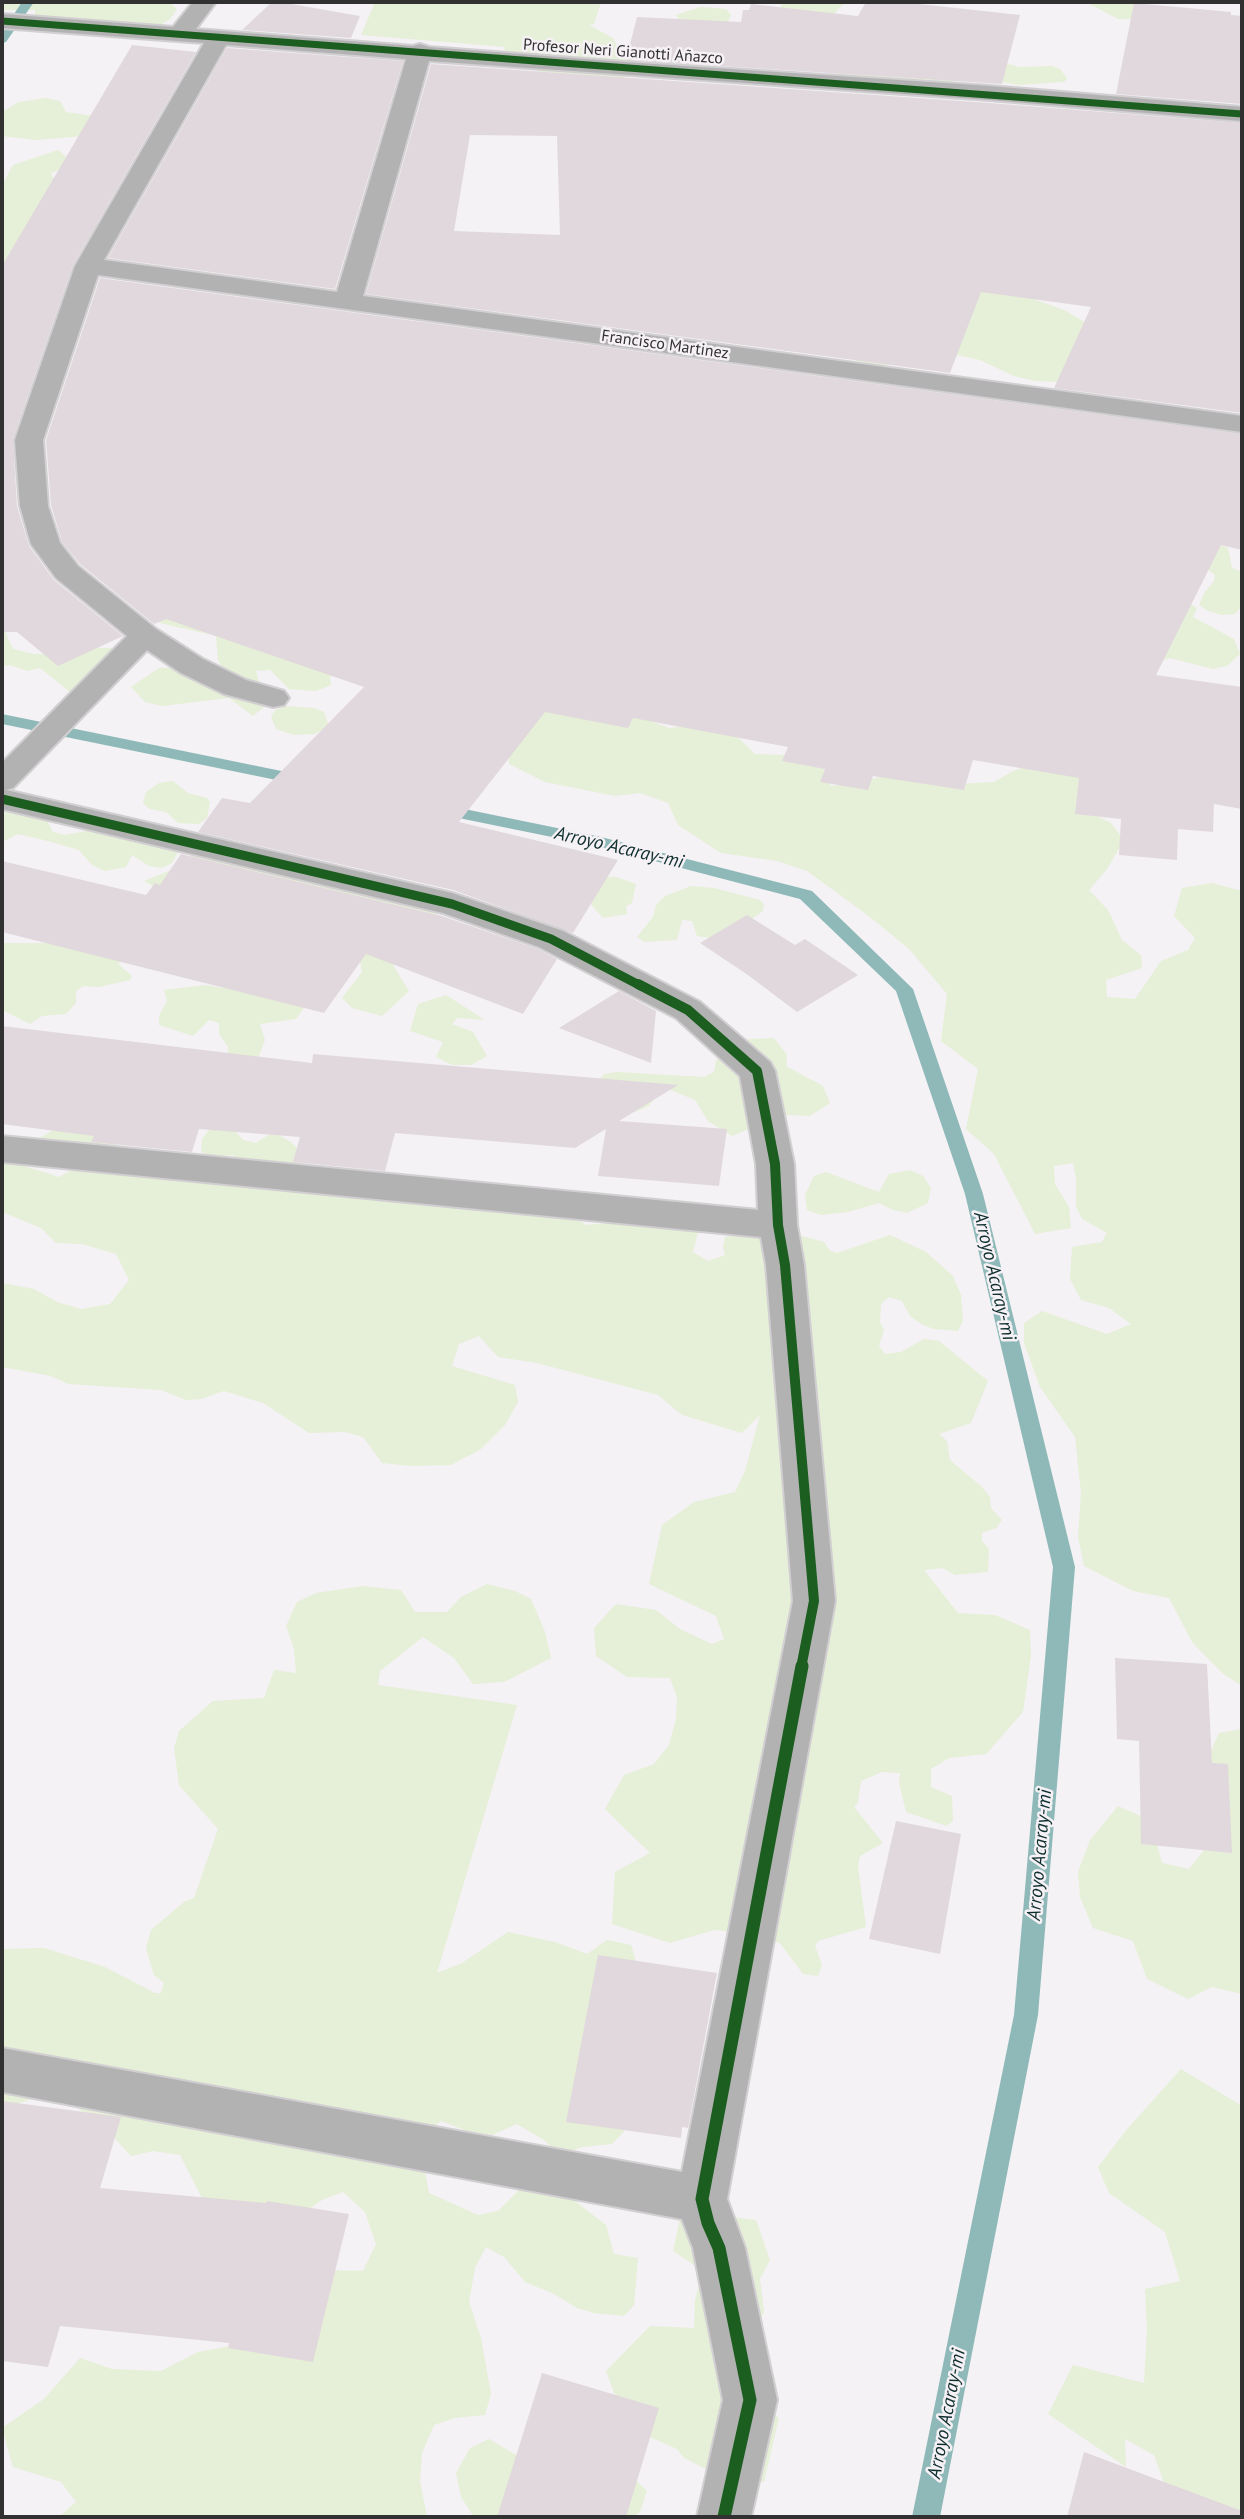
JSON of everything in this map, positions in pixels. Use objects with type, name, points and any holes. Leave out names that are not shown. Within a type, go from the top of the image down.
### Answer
[{"type":"street","points":[[179,35],[205,2]]},
{"type":"street","name":"Profesor Neri Gianotti Añazco","points":[[2,21],[420,51],[624,69],[1016,94],[1242,114]]},
{"type":"street","points":[[219,38],[88,266],[29,440],[34,506],[46,544],[67,572],[145,635],[192,666],[235,687],[273,698]]},
{"type":"street","points":[[348,301],[420,51]]},
{"type":"street","name":"Francisco Martinez","points":[[88,266],[1242,424]]},
{"type":"street","points":[[145,635],[4,784],[452,904],[551,939],[688,1010],[758,1071],[775,1164],[778,1225],[785,1265],[814,1601],[702,2199],[708,2223],[719,2248],[750,2400],[724,2517]]},
{"type":"street","points":[[2,1149],[778,1225]]},
{"type":"street","points":[[2,2070],[702,2199]]},
{"type":"green space","points":[[2,2],[169,2],[177,9],[170,19],[149,32],[58,29],[35,16],[35,10],[2,10]]},
{"type":"green space","points":[[375,2],[601,2],[594,24],[589,25],[613,38],[618,47],[638,66],[633,75],[624,78],[546,75],[527,66],[515,53],[504,50],[505,47],[361,35]]},
{"type":"green space","points":[[781,2],[845,2],[833,15],[781,8]]},
{"type":"green space","points":[[1086,2],[1149,2],[1133,19],[1118,19]]},
{"type":"green space","points":[[700,7],[726,9],[731,15],[727,24],[684,26],[676,15]]},
{"type":"green space","points":[[1005,63],[1019,67],[1052,66],[1060,69],[1067,78],[1064,82],[1018,85],[965,75],[934,94],[844,78],[828,67]]},
{"type":"green space","points":[[46,98],[60,101],[66,112],[101,117],[84,136],[36,140],[2,136],[2,112],[19,102]]},
{"type":"green space","points":[[58,150],[70,160],[65,167],[51,173],[69,217],[98,223],[99,231],[94,236],[16,247],[8,254],[14,258],[7,268],[2,270],[2,185],[13,165]]},
{"type":"green space","points":[[1000,285],[1004,295],[1025,296],[1064,310],[1095,328],[1075,378],[1056,382],[1035,381],[1014,376],[980,360],[953,354],[877,367],[859,363],[852,357],[970,286]]},
{"type":"green space","points":[[1164,529],[1195,535],[1228,548],[1232,568],[1242,572],[1242,606],[1235,614],[1222,615],[1199,605],[1215,575],[1176,546],[1176,573],[1171,583],[1146,593],[1116,591],[1114,598],[1123,609],[1134,615],[1155,618],[1163,614],[1160,605],[1172,601],[1190,604],[1197,608],[1193,617],[1234,639],[1240,654],[1227,666],[1213,669],[1170,658],[1136,668],[1154,698],[1155,723],[1140,728],[1133,737],[1101,731],[1103,717],[1118,692],[1109,675],[1059,666],[1047,654],[1050,642],[1075,631],[1076,625],[1068,617],[1046,612],[1044,607],[1050,597],[1071,591],[1078,576],[1108,568],[1109,554],[1132,553],[1150,532]]},
{"type":"green space","points":[[2,603],[13,615],[6,634],[13,649],[34,654],[68,654],[85,648],[116,648],[105,690],[70,692],[40,668],[27,671],[10,665],[2,666]]},
{"type":"green space","points":[[150,611],[334,674],[330,677],[331,685],[316,691],[289,689],[270,670],[256,671],[261,690],[274,699],[253,716],[229,698],[162,706],[145,702],[131,687],[159,668],[178,667],[226,674],[218,660],[216,636],[160,623]]},
{"type":"green space","points":[[514,695],[635,715],[669,728],[702,725],[734,733],[755,754],[782,755],[807,750],[822,754],[824,771],[831,786],[910,772],[958,784],[994,782],[1013,771],[1041,762],[1100,779],[1087,811],[1111,823],[1124,840],[1107,869],[1089,890],[1108,910],[1122,940],[1141,955],[1142,968],[1106,980],[1107,997],[1135,999],[1161,961],[1188,950],[1195,938],[1174,916],[1182,888],[1212,883],[1242,891],[1242,1686],[1222,1673],[1192,1642],[1169,1598],[1133,1591],[1084,1566],[1078,1537],[1081,1493],[1075,1437],[1040,1387],[1024,1343],[1024,1323],[1042,1311],[1107,1334],[1131,1324],[1109,1308],[1081,1300],[1070,1279],[1072,1247],[1102,1242],[1107,1233],[1082,1219],[1076,1206],[1073,1163],[1054,1166],[1055,1184],[1069,1207],[1071,1228],[1035,1234],[994,1154],[966,1129],[978,1069],[941,1041],[947,994],[909,949],[807,871],[777,861],[721,853],[678,825],[668,803],[640,793],[615,796],[545,782],[509,764],[505,739]]},
{"type":"green space","points":[[286,706],[314,708],[324,712],[329,726],[315,734],[294,735],[276,729],[271,717],[275,710]]},
{"type":"green space","points":[[173,781],[188,793],[207,798],[210,802],[207,818],[199,824],[178,823],[166,812],[150,809],[143,803],[146,792],[159,783]]},
{"type":"green space","points":[[9,811],[45,817],[53,832],[65,835],[112,826],[179,850],[172,863],[162,868],[149,866],[132,855],[126,867],[105,871],[92,865],[79,850],[48,841],[18,834],[2,842],[2,814]]},
{"type":"green space","points":[[199,849],[438,911],[420,937],[393,965],[409,991],[382,1016],[352,1008],[342,998],[362,972],[354,928],[164,892],[144,881],[181,866]]},
{"type":"green space","points":[[603,877],[616,877],[636,884],[632,903],[626,906],[627,914],[603,918],[585,898]]},
{"type":"green space","points":[[691,886],[714,888],[760,900],[764,905],[763,911],[723,940],[697,936],[692,921],[682,920],[677,940],[644,942],[637,937],[653,917],[656,905],[665,896]]},
{"type":"green space","points":[[2,943],[58,943],[125,960],[118,964],[132,976],[130,980],[99,987],[83,986],[76,991],[76,1003],[66,1014],[42,1016],[30,1024],[2,1010]]},
{"type":"green space","points":[[206,985],[222,988],[231,985],[306,1005],[296,1019],[260,1024],[265,1040],[254,1069],[227,1059],[228,1047],[219,1034],[219,1023],[209,1020],[193,1036],[159,1025],[159,1016],[167,1001],[164,990]]},
{"type":"green space","points":[[446,995],[485,1020],[457,1018],[452,1024],[473,1032],[487,1056],[471,1065],[452,1065],[436,1057],[443,1042],[410,1031],[418,1004]]},
{"type":"green space","points":[[774,1038],[787,1055],[786,1066],[823,1086],[830,1103],[810,1116],[750,1113],[749,1129],[732,1136],[708,1121],[695,1100],[668,1089],[660,1091],[649,1106],[635,1112],[610,1111],[595,1085],[604,1074],[617,1072],[704,1077],[714,1072],[716,1061],[731,1040]]},
{"type":"green space","points":[[61,1126],[116,1131],[117,1154],[179,1181],[401,1199],[431,1206],[461,1206],[571,1216],[586,1225],[648,1220],[680,1222],[698,1232],[693,1252],[708,1261],[725,1255],[725,1237],[780,1230],[824,1242],[830,1251],[837,1253],[890,1235],[926,1252],[953,1276],[961,1295],[963,1321],[958,1331],[923,1325],[910,1316],[902,1301],[889,1297],[881,1304],[880,1322],[884,1330],[879,1346],[885,1354],[901,1352],[924,1339],[939,1341],[988,1381],[971,1423],[939,1434],[947,1441],[950,1460],[982,1487],[990,1497],[991,1508],[1002,1520],[996,1528],[982,1533],[982,1541],[989,1549],[988,1572],[955,1575],[943,1568],[924,1570],[958,1613],[995,1615],[1030,1630],[1031,1656],[1023,1712],[986,1754],[949,1758],[931,1769],[931,1787],[952,1796],[953,1821],[947,1826],[906,1812],[899,1783],[900,1773],[882,1772],[861,1781],[858,1802],[854,1807],[883,1843],[860,1856],[858,1866],[866,1927],[818,1941],[815,1946],[822,1965],[818,1976],[803,1974],[780,1943],[736,1932],[714,1930],[670,1943],[612,1924],[615,1872],[650,1853],[605,1809],[624,1775],[654,1764],[669,1745],[676,1719],[677,1697],[670,1678],[627,1677],[596,1656],[594,1628],[616,1604],[656,1610],[680,1629],[712,1644],[724,1639],[716,1616],[649,1584],[662,1525],[694,1502],[735,1492],[745,1471],[760,1415],[742,1433],[682,1415],[658,1395],[537,1363],[498,1357],[479,1336],[459,1344],[452,1366],[515,1385],[518,1402],[505,1425],[481,1449],[451,1465],[412,1466],[382,1463],[363,1437],[345,1432],[309,1433],[263,1403],[224,1391],[201,1399],[186,1400],[161,1390],[68,1384],[51,1376],[2,1367],[2,1283],[34,1289],[57,1302],[81,1309],[110,1304],[129,1280],[116,1254],[82,1244],[56,1243],[41,1228],[2,1212],[2,1154],[12,1162],[59,1177],[72,1170],[32,1142]]},
{"type":"green space","points":[[232,1128],[243,1140],[256,1143],[273,1132],[291,1142],[302,1153],[297,1169],[236,1161],[233,1155],[211,1157],[201,1152],[202,1139],[210,1129]]},
{"type":"green space","points":[[910,1170],[923,1176],[931,1188],[928,1203],[907,1213],[879,1203],[848,1212],[821,1215],[807,1210],[805,1195],[814,1176],[826,1172],[879,1192],[889,1174]]},
{"type":"green space","points":[[487,1584],[515,1591],[531,1599],[545,1632],[551,1658],[504,1682],[473,1684],[454,1658],[423,1637],[380,1671],[378,1685],[517,1705],[437,1973],[462,1963],[508,1932],[555,1942],[587,1954],[607,1940],[631,1945],[640,1974],[628,2127],[612,2144],[582,2147],[560,2155],[544,2140],[517,2124],[492,2135],[467,2131],[441,2121],[419,2137],[429,2193],[478,2215],[498,2211],[530,2179],[554,2185],[606,2225],[614,2254],[638,2258],[634,2305],[624,2316],[577,2308],[554,2294],[525,2282],[504,2257],[486,2247],[475,2268],[469,2302],[481,2338],[491,2394],[485,2415],[455,2418],[434,2425],[422,2453],[420,2481],[427,2517],[59,2517],[76,2502],[61,2482],[13,2467],[2,2428],[44,2399],[80,2358],[112,2369],[161,2371],[198,2352],[248,2343],[319,2270],[363,2271],[376,2244],[365,2212],[343,2192],[322,2200],[301,2215],[209,2212],[180,2155],[153,2151],[131,2156],[107,2130],[76,2107],[31,2099],[2,2109],[2,1949],[44,1948],[105,1967],[155,1993],[161,1993],[164,1983],[154,1975],[146,1948],[151,1930],[184,1902],[194,1898],[218,1829],[179,1785],[174,1748],[179,1731],[213,1701],[264,1698],[274,1670],[296,1673],[294,1649],[286,1626],[297,1602],[316,1593],[363,1586],[401,1590],[415,1612],[447,1612],[461,1597]]},
{"type":"green space","points":[[1242,1729],[1242,1994],[1212,1987],[1188,1999],[1147,1979],[1133,1941],[1093,1928],[1080,1897],[1078,1872],[1090,1840],[1118,1806],[1151,1821],[1162,1863],[1189,1869],[1216,1835],[1208,1758],[1219,1733]]},
{"type":"green space","points":[[1181,2069],[1242,2106],[1242,2517],[1176,2517],[1154,2455],[1125,2439],[1126,2467],[1048,2414],[1073,2365],[1144,2383],[1147,2330],[1145,2289],[1180,2281],[1165,2232],[1109,2193],[1098,2167],[1128,2128]]},
{"type":"green space","points":[[683,2205],[722,2216],[756,2220],[770,2260],[760,2279],[764,2311],[752,2342],[746,2394],[779,2418],[764,2482],[712,2472],[684,2458],[677,2449],[627,2427],[606,2371],[650,2326],[694,2328],[695,2300],[703,2271],[673,2251]]},
{"type":"green space","points":[[489,2439],[540,2469],[631,2476],[647,2491],[640,2512],[633,2517],[474,2517],[461,2497],[456,2473],[470,2448]]},
{"type":"building","points":[[272,2],[360,16],[351,38],[242,30]]},
{"type":"building","points":[[866,2],[901,2],[1020,15],[1002,84],[626,60],[637,17],[741,22],[743,10],[749,10],[751,4],[858,16]]},
{"type":"building","points":[[1134,3],[1231,12],[1231,15],[1242,16],[1242,104],[1116,94]]},
{"type":"building","points":[[132,45],[196,52],[73,265],[13,439],[17,506],[29,546],[54,580],[123,636],[58,666],[17,632],[2,632],[2,266]]},
{"type":"building","points":[[227,48],[403,61],[335,289],[108,258]]},
{"type":"building","points":[[431,64],[1242,123],[1242,413],[1054,388],[1091,307],[981,292],[950,373],[366,294]],"holes":[[[470,135],[557,136],[560,235],[454,231]]]},
{"type":"building","points":[[100,278],[1242,434],[1242,550],[1221,545],[1156,675],[1242,687],[1242,809],[1214,804],[1213,832],[1178,829],[1177,860],[1119,855],[1121,819],[1075,814],[1079,778],[973,760],[964,790],[873,776],[868,790],[820,782],[825,769],[782,761],[788,747],[633,718],[628,728],[545,712],[459,822],[618,860],[573,933],[453,890],[198,832],[222,798],[250,803],[364,687],[166,619],[154,624],[80,564],[62,542],[51,505],[46,440]]},
{"type":"building","points":[[181,854],[442,916],[538,949],[557,959],[523,1014],[366,954],[324,1013],[2,932],[2,861],[146,895],[155,883],[160,885]]},
{"type":"building","points":[[747,915],[795,945],[805,939],[858,975],[797,1012],[700,943]]},
{"type":"building","points":[[619,991],[656,1011],[651,1063],[559,1028]]},
{"type":"building","points":[[2,1026],[312,1063],[313,1054],[678,1085],[619,1121],[727,1129],[719,1186],[598,1176],[606,1129],[575,1148],[395,1133],[385,1171],[293,1162],[300,1137],[199,1129],[192,1152],[91,1142],[94,1136],[2,1124]]},
{"type":"building","points":[[1115,1658],[1207,1664],[1212,1763],[1228,1764],[1232,1853],[1141,1844],[1139,1741],[1117,1739]]},
{"type":"building","points":[[896,1821],[961,1834],[940,1954],[869,1939]]},
{"type":"building","points":[[598,1955],[717,1973],[688,2128],[682,2127],[681,2138],[566,2122]]},
{"type":"building","points":[[2,2101],[121,2117],[100,2188],[267,2201],[349,2214],[313,2362],[228,2348],[229,2343],[60,2326],[48,2367],[2,2361]]},
{"type":"building","points":[[542,2373],[659,2408],[626,2517],[497,2517]]},
{"type":"building","points":[[1084,2452],[1242,2511],[1242,2517],[1067,2517]]},
{"type":"waterway","name":"Arroyo Acaray-mi","points":[[2,40],[28,2]]},
{"type":"waterway","name":"Arroyo Acaray-mi","points":[[2,719],[301,780]]},
{"type":"waterway","name":"Arroyo Acaray-mi","points":[[440,809],[601,842],[806,895],[904,989],[974,1194],[1064,1567],[1026,2015],[926,2517]]},
{"type":"cycle path","points":[[2,21],[1242,114]]},
{"type":"cycle path","points":[[2,799],[452,904],[551,939],[688,1010],[757,1071],[775,1164],[778,1225],[785,1265],[814,1601],[702,2199],[708,2223],[719,2248],[750,2400],[724,2517]]}]
